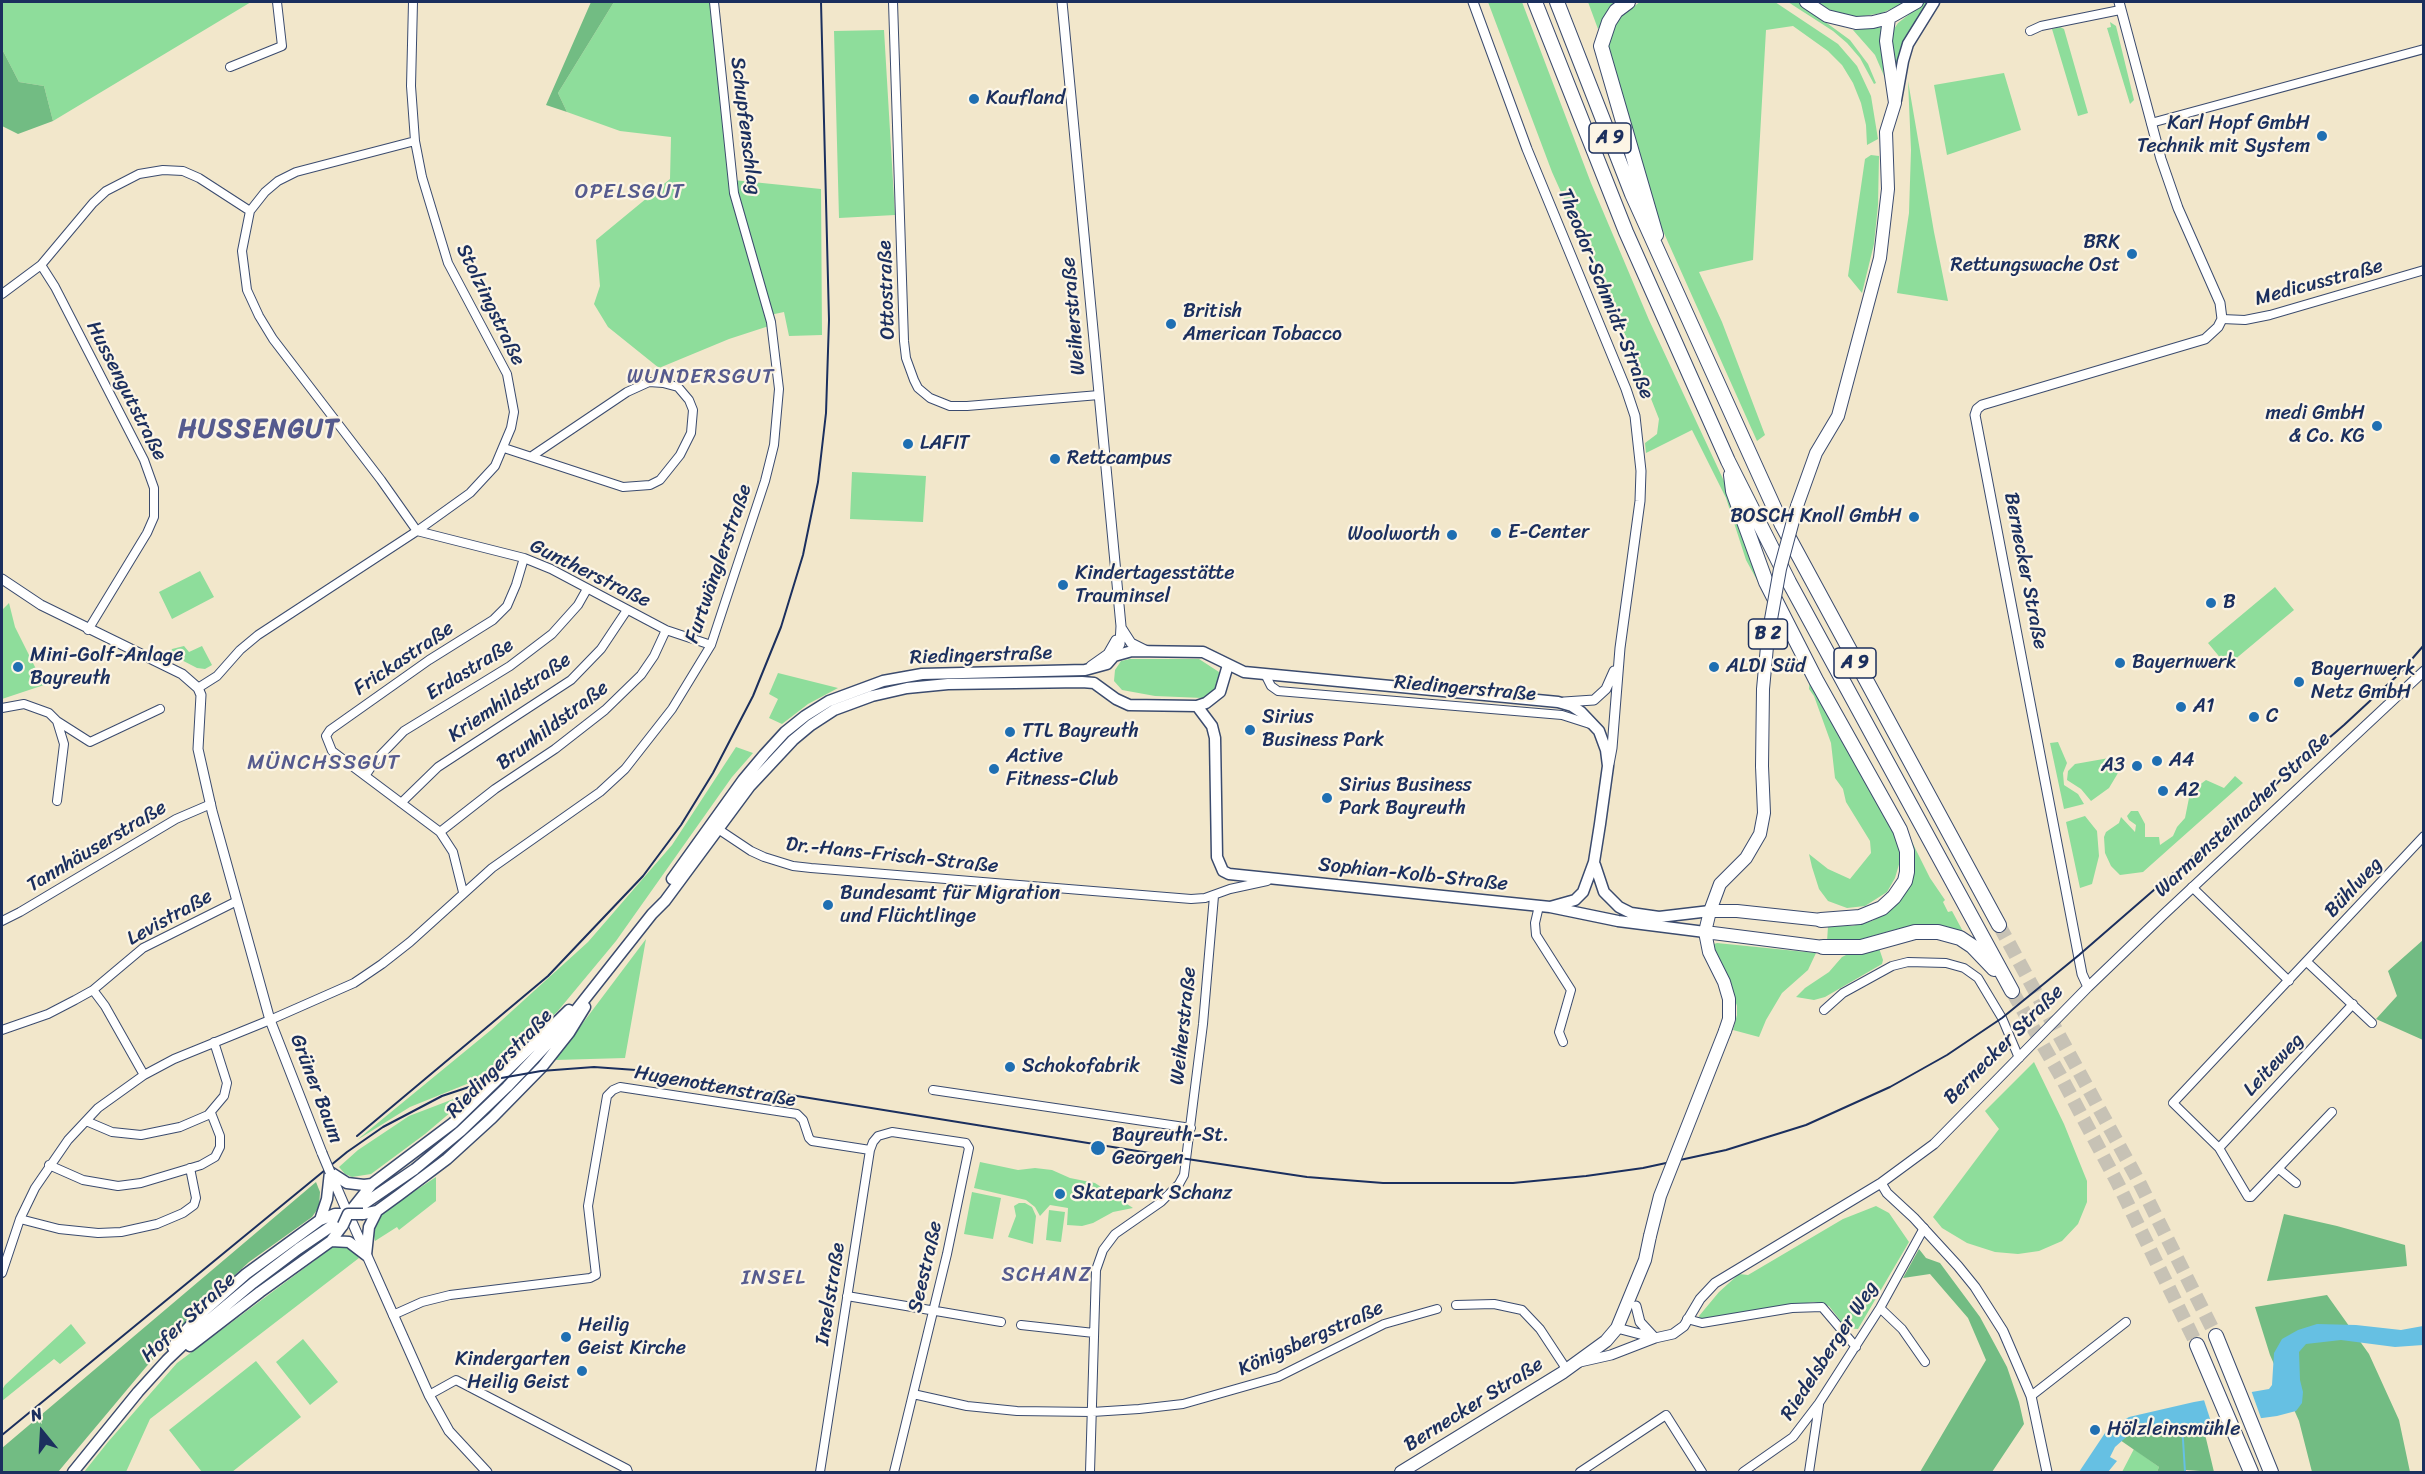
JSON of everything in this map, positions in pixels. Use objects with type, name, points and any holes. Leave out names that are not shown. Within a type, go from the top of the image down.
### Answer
[{"type":"highway","name":"A 9","points":[[1535,2],[1626,232],[1728,461],[1789,582],[2012,991],[1972,945],[1950,934],[1915,932],[1861,947],[1823,947]]},
{"type":"highway","name":"A 9","points":[[1557,2],[1632,194],[1786,535],[1999,925]]},
{"type":"highway","points":[[1628,2],[1616,11],[1609,22],[1601,46],[1620,116],[1651,212],[1663,266]]},
{"type":"highway","points":[[1728,461],[1733,491],[1766,582],[1816,680],[1896,823],[1907,851],[1905,881],[1894,897],[1882,908],[1860,917],[1821,920]]},
{"type":"highway","points":[[2216,1336],[2271,1473]]},
{"type":"highway","points":[[2197,1345],[2251,1473]]},
{"type":"main road","points":[[1806,2],[1827,16],[1856,23],[1890,18],[1917,2]]},
{"type":"main road","points":[[1895,103],[1908,44],[1934,2]]},
{"type":"main road","points":[[1890,18],[1886,41],[1895,103]]},
{"type":"main road","name":"B 2","points":[[1617,1328],[1645,1260],[1660,1196],[1728,1020],[1729,999],[1709,952],[1705,932],[1720,884],[1746,858],[1760,834],[1764,813],[1763,689],[1768,636],[1780,569],[1797,506],[1816,453],[1838,416],[1880,258],[1888,189],[1886,132],[1895,103]]},
{"type":"main road","name":"Riedingerstraße","points":[[652,914],[660,896],[743,780],[785,732],[829,701],[883,681],[922,674],[1085,670],[1132,651],[1203,652],[1244,672],[1266,676],[1558,702],[1572,706],[1595,726],[1606,750],[1608,766]]},
{"type":"main road","points":[[1107,691],[1104,680],[1111,660]]},
{"type":"main road","points":[[1228,665],[1220,692],[1206,703],[1197,706],[1212,726],[1215,738],[1217,857],[1223,871],[1229,874],[1284,879]]},
{"type":"main road","points":[[985,683],[1007,672]]},
{"type":"main road","name":"Riedingerstraße","points":[[351,1214],[415,1168],[484,1110],[540,1052],[665,901],[771,762],[811,725],[834,710],[872,696],[907,688],[985,683],[1094,683],[1116,699],[1130,705],[1197,706]]},
{"type":"main road","name":"Theodor-Schmidt-Straße","points":[[1594,862],[1608,766]]},
{"type":"main road","points":[[1594,862],[1604,892],[1619,907],[1631,913],[1659,917],[1710,911],[1737,911],[1821,920]]},
{"type":"main road","points":[[1545,907],[1579,897],[1585,888],[1594,862]]},
{"type":"main road","name":"Sophian-Kolb-Straße","points":[[1284,879],[1545,907],[1618,921],[1705,932]]},
{"type":"main road","points":[[1705,932],[1823,947]]},
{"type":"main road","points":[[166,1360],[188,1348],[331,1241],[372,1184],[453,1123],[592,990]]},
{"type":"main road","points":[[166,1360],[178,1339],[227,1290],[320,1220],[335,1214],[376,1211],[447,1159],[515,1096],[569,1034],[592,990]]},
{"type":"main road","points":[[320,1220],[327,1199],[330,1172],[346,1183],[372,1184]]},
{"type":"main road","points":[[366,1255],[369,1227],[376,1211]]},
{"type":"main road","name":"Hofer Straße","points":[[73,1473],[110,1424],[166,1360],[210,1319],[253,1283],[351,1214]]},
{"type":"main road","points":[[331,1241],[349,1242],[366,1255]]},
{"type":"main road","name":"Bernecker Straße","points":[[1401,1473],[1580,1362],[1606,1341],[1617,1328]]},
{"type":"street","points":[[230,67],[282,46],[277,2]]},
{"type":"street","name":"Stolzingstraße","points":[[198,688],[217,676],[240,650],[258,635],[417,531],[470,493],[495,466],[511,428],[514,411],[507,374],[448,262],[424,189],[415,141],[411,86],[413,2]]},
{"type":"street","name":"Schupfenschlag","points":[[714,2],[734,193],[771,322]]},
{"type":"street","name":"Ottostraße","points":[[893,2],[904,341],[906,358],[918,388],[930,398],[950,406],[1099,395]]},
{"type":"street","name":"Weiherstraße","points":[[1062,2],[1121,626]]},
{"type":"street","name":"Theodor-Schmidt-Straße","points":[[1473,2],[1527,149],[1622,379],[1635,416],[1641,471],[1640,501],[1620,648],[1612,748],[1608,766]]},
{"type":"street","points":[[2030,31],[2120,5],[2151,123],[2178,208],[2220,303],[2222,319]]},
{"type":"street","points":[[2151,123],[2424,49]]},
{"type":"street","points":[[415,141],[296,172],[278,181],[265,192],[250,211],[242,251],[242,266],[247,290],[274,341],[381,480],[417,531]]},
{"type":"street","points":[[2,294],[41,265],[106,190],[139,174],[163,170],[183,171],[199,178],[250,211]]},
{"type":"street","name":"Hussengutstraße","points":[[41,265],[55,287],[144,460],[154,488],[154,517],[147,533],[88,630]]},
{"type":"street","name":"Medicusstraße","points":[[2222,319],[2245,320],[2270,315],[2424,270]]},
{"type":"street","name":"Bernecker Straße","points":[[1580,1362],[1611,1355],[1655,1338],[1673,1334],[1687,1319],[1707,1290],[1724,1276],[1881,1183],[1934,1144],[2088,987],[2082,974],[1975,415],[1977,409],[1982,405],[2195,342],[2212,333],[2222,319]]},
{"type":"street","name":"Furtwänglerstraße","points":[[2,1273],[4,1251],[35,1188],[50,1165],[86,1121],[112,1097],[144,1075],[214,1042],[354,983],[410,942],[492,868],[600,792],[625,769],[672,709],[711,645],[765,481],[774,445],[779,389],[771,322]]},
{"type":"street","points":[[504,448],[623,487],[650,485],[660,480],[671,468],[691,433],[693,410],[684,392],[678,387],[649,382],[627,392],[532,456]]},
{"type":"street","name":"Guntherstraße","points":[[417,531],[524,558],[551,569],[666,630],[711,645]]},
{"type":"street","name":"Frickastraße","points":[[365,776],[332,751],[326,736],[330,730],[429,660],[493,620],[507,606],[524,558]]},
{"type":"street","points":[[2,579],[41,605],[88,630],[182,674],[198,688]]},
{"type":"street","name":"Erdastraße","points":[[365,776],[376,760],[404,731],[510,666],[544,641],[578,605],[587,589]]},
{"type":"street","name":"Kriemhildstraße","points":[[401,803],[438,767],[571,680],[601,649],[627,610]]},
{"type":"street","points":[[1121,626],[1131,643],[1147,651]]},
{"type":"street","points":[[1111,660],[1120,644],[1121,626]]},
{"type":"street","points":[[1085,670],[1108,654],[1115,645],[1121,626]]},
{"type":"street","name":"Brunhildstraße","points":[[440,832],[495,789],[555,749],[605,711],[641,675],[654,656],[666,630]]},
{"type":"street","points":[[1558,702],[1585,702],[1601,695],[1611,681],[1620,648]]},
{"type":"street","name":"Warmensteinacher Straße","points":[[2088,987],[2424,670]]},
{"type":"street","name":"Riedingerstraße","points":[[1266,676],[1271,686],[1278,691],[1562,715],[1595,726]]},
{"type":"street","name":"Grüner Baum","points":[[198,688],[201,703],[198,749],[270,1020],[330,1172],[351,1214],[366,1255],[429,1395],[449,1431],[486,1473]]},
{"type":"street","points":[[2,708],[24,704],[38,708],[49,713],[57,721],[90,742],[160,709]]},
{"type":"street","points":[[57,721],[64,744],[57,801]]},
{"type":"street","points":[[365,776],[440,832],[453,852],[463,892]]},
{"type":"street","name":"Tannhäuserstraße","points":[[2,921],[176,819],[211,804]]},
{"type":"street","name":"Dr.-Hans-Frisch-Straße","points":[[718,829],[750,851],[802,867],[1183,899],[1214,896]]},
{"type":"street","name":"Bühlweg","points":[[2219,1148],[2173,1103],[2424,836]]},
{"type":"street","points":[[1214,896],[1230,889],[1284,879]]},
{"type":"street","points":[[2192,887],[2289,981]]},
{"type":"street","name":"Weiherstraße","points":[[1090,1473],[1096,1270],[1104,1250],[1115,1234],[1161,1202],[1179,1184],[1184,1175],[1203,1023],[1214,896]]},
{"type":"street","name":"Levistraße","points":[[2,1030],[48,1014],[93,990],[143,948],[237,901]]},
{"type":"street","points":[[1545,907],[1534,923],[1536,935],[1571,990],[1559,1032],[1563,1042]]},
{"type":"street","points":[[1824,1010],[1843,993],[1892,966],[1908,962],[1946,963],[1964,968],[1978,978],[2002,1018],[2019,1058]]},
{"type":"street","points":[[2307,962],[2372,1023]]},
{"type":"street","points":[[93,990],[105,1006],[144,1075]]},
{"type":"street","name":"Leiteweg","points":[[2219,1148],[2354,1004]]},
{"type":"street","points":[[86,1121],[112,1132],[141,1135],[180,1127],[211,1113],[224,1096],[227,1083],[214,1042]]},
{"type":"street","name":"Hugenottenstraße","points":[[393,1315],[422,1302],[450,1295],[590,1278],[596,1275],[588,1206],[607,1096],[620,1087],[797,1114],[803,1120],[812,1141],[870,1150]]},
{"type":"street","points":[[933,1090],[1191,1128]]},
{"type":"street","points":[[2219,1148],[2248,1197],[2254,1196],[2332,1112]]},
{"type":"street","points":[[50,1165],[83,1180],[118,1186],[141,1183],[190,1168],[209,1161],[219,1152],[220,1136],[211,1113]]},
{"type":"street","name":"Seestraße","points":[[870,1150],[873,1142],[879,1136],[892,1132],[966,1143],[969,1148],[947,1254],[894,1473]]},
{"type":"street","name":"Inselstraße","points":[[820,1473],[870,1150]]},
{"type":"street","points":[[20,1219],[59,1229],[98,1233],[121,1232],[157,1224],[183,1213],[194,1205],[196,1198],[190,1168]]},
{"type":"street","points":[[2279,1169],[2296,1183]]},
{"type":"street","points":[[1881,1183],[1887,1193],[1924,1228],[1964,1273],[1990,1310],[2014,1355],[2031,1396],[2047,1473]]},
{"type":"street","name":"Riedelsberger Weg","points":[[1743,1473],[1793,1437],[1819,1403],[1880,1308],[1924,1228]]},
{"type":"street","points":[[848,1296],[1001,1322]]},
{"type":"street","points":[[1456,1305],[1494,1304],[1522,1310],[1540,1329],[1568,1370]]},
{"type":"street","points":[[1636,1306],[1640,1322],[1655,1338]]},
{"type":"street","points":[[1687,1319],[1702,1323],[1792,1308],[1822,1307],[1856,1347]]},
{"type":"street","points":[[1880,1308],[1902,1329],[1925,1362]]},
{"type":"street","name":"Königsbergstraße","points":[[913,1394],[1017,1411],[1092,1412],[1183,1404],[1278,1377],[1384,1324],[1437,1309]]},
{"type":"street","points":[[2031,1396],[2126,1322]]},
{"type":"street","points":[[1021,1325],[1094,1333]]},
{"type":"street","points":[[1617,1328],[1655,1338]]},
{"type":"street","points":[[429,1395],[456,1380],[627,1469],[628,1473]]},
{"type":"street","points":[[1809,1473],[1819,1403]]},
{"type":"street","points":[[1580,1473],[1666,1415],[1702,1473]]},
{"type":"green space","points":[[2,2],[251,2],[53,121],[44,86],[19,82],[2,49]]},
{"type":"green space","points":[[591,2],[614,2],[558,93],[567,112],[546,105]]},
{"type":"green space","points":[[614,2],[713,2],[733,180],[821,189],[822,335],[789,336],[784,312],[770,315],[772,325],[729,339],[659,368],[608,327],[594,304],[600,286],[596,240],[670,179],[671,137],[620,131],[567,112],[558,93]]},
{"type":"green space","points":[[1488,2],[1522,2],[1591,183],[1649,320],[1730,494],[1762,583],[1758,582],[1746,560],[1726,498],[1692,430],[1646,453],[1645,443],[1657,434],[1659,419],[1631,348],[1552,172]]},
{"type":"green space","points":[[1588,2],[1619,2],[1598,29]]},
{"type":"green space","points":[[1640,2],[1775,2],[1838,44],[1857,66],[1871,96],[1878,139],[1867,145],[1866,125],[1861,103],[1842,65],[1828,51],[1793,26],[1766,30],[1753,260],[1699,272],[1722,322],[1765,435],[1757,441],[1659,222],[1608,46],[1609,36],[1619,17]]},
{"type":"green space","points":[[1788,2],[1798,2],[1850,40],[1868,64],[1876,83],[1874,84],[1860,58],[1847,43],[1833,31]]},
{"type":"green space","points":[[1815,2],[1906,2],[1882,13],[1858,17],[1834,12]]},
{"type":"green space","points":[[1925,2],[1929,2],[1896,78],[1891,42],[1892,32],[1898,23]]},
{"type":"green space","points":[[2110,22],[2116,26],[2134,100],[2130,104],[2107,28],[2111,27]]},
{"type":"green space","points":[[1882,27],[1880,38],[1884,76],[1875,55],[1853,30]]},
{"type":"green space","points":[[2060,27],[2064,29],[2088,113],[2078,116],[2052,29]]},
{"type":"green space","points":[[884,30],[895,215],[839,218],[834,31]]},
{"type":"green space","points":[[2,49],[19,82],[44,86],[53,121],[18,134],[2,126]]},
{"type":"green space","points":[[2004,73],[2021,130],[1947,155],[1934,85]]},
{"type":"green space","points":[[1908,81],[1948,301],[1897,293],[1909,213],[1911,150]]},
{"type":"green space","points":[[1871,155],[1879,156],[1878,205],[1874,244],[1862,293],[1848,276],[1865,159]]},
{"type":"green space","points":[[852,472],[926,476],[923,522],[850,519]]},
{"type":"green space","points":[[200,571],[214,597],[172,619],[159,592]]},
{"type":"green space","points":[[2275,587],[2294,610],[2227,666],[2208,643]]},
{"type":"green space","name":"Mini-Golf-Anlage Bayreuth","points":[[9,603],[15,627],[44,685],[2,699],[2,610]]},
{"type":"green space","points":[[184,646],[189,652],[202,646],[212,665],[205,669],[197,668],[170,654],[172,649]]},
{"type":"green space","points":[[1199,659],[1219,672],[1221,682],[1218,692],[1203,698],[1155,696],[1122,690],[1114,681],[1115,670],[1121,661]]},
{"type":"green space","points":[[778,673],[838,688],[808,704],[782,724],[769,718],[778,699],[769,694]]},
{"type":"green space","points":[[1810,675],[1901,847],[1895,878],[1887,892],[1865,906],[1847,908],[1828,901],[1819,889],[1812,867],[1809,854],[1828,869],[1850,879],[1871,853],[1870,841],[1846,802],[1843,789],[1835,778],[1831,743],[1814,696],[1809,689]]},
{"type":"green space","points":[[2058,742],[2067,763],[2063,773],[2064,785],[2078,794],[2084,804],[2064,809],[2050,743]]},
{"type":"green space","points":[[736,747],[753,753],[732,777],[616,941],[557,1012],[489,1075],[410,1107],[357,1140],[491,1030],[588,942],[672,845]]},
{"type":"green space","points":[[2109,758],[2120,760],[2118,773],[2109,788],[2091,801],[2081,789],[2067,780],[2068,771],[2075,764]]},
{"type":"green space","points":[[2235,776],[2243,783],[2143,872],[2120,875],[2111,866],[2105,853],[2104,837],[2106,832],[2119,823],[2121,817],[2135,832],[2136,825],[2127,816],[2131,811],[2138,811],[2145,824],[2145,837],[2159,837],[2160,845],[2173,836],[2185,818],[2189,798],[2194,789],[2206,780],[2224,788]]},
{"type":"green space","points":[[1895,808],[1930,878],[1945,900],[1943,902],[1948,912],[1952,911],[1966,937],[1938,925],[1929,924],[1897,929],[1851,942],[1827,942],[1828,926],[1852,926],[1872,921],[1886,913],[1907,888]]},
{"type":"green space","points":[[2085,816],[2097,831],[2099,856],[2092,884],[2080,888],[2066,822]]},
{"type":"green space","points":[[646,939],[625,1058],[555,1060]]},
{"type":"green space","points":[[2423,940],[2423,1040],[2376,1019],[2397,996],[2388,971]]},
{"type":"green space","points":[[1714,944],[1816,953],[1808,970],[1782,993],[1759,1037],[1733,1030],[1737,1006],[1714,949]]},
{"type":"green space","points":[[1879,948],[1882,964],[1825,997],[1814,1000],[1796,997],[1829,972],[1842,957]]},
{"type":"green space","points":[[2034,1062],[2064,1124],[2087,1181],[2087,1202],[2078,1224],[2062,1241],[2039,1251],[2018,1254],[1995,1252],[1967,1243],[1942,1228],[1933,1217],[1999,1129],[1985,1111]]},
{"type":"green space","points":[[477,1090],[425,1134],[371,1174],[352,1177],[345,1174],[339,1167],[358,1150],[409,1116]]},
{"type":"green space","name":"Skatepark Schanz","points":[[980,1162],[1018,1170],[1035,1168],[1052,1170],[1070,1178],[1095,1183],[1133,1208],[1113,1212],[1082,1226],[1067,1225],[1068,1208],[1050,1205],[1040,1216],[1035,1207],[1026,1200],[974,1188]]},
{"type":"green space","points":[[436,1177],[436,1201],[399,1230],[397,1227],[375,1241],[373,1231],[375,1221],[380,1214]]},
{"type":"green space","points":[[316,1182],[320,1192],[319,1207],[312,1217],[249,1262],[196,1311],[58,1472],[2,1472],[2,1448]]},
{"type":"green space","points":[[972,1192],[1001,1198],[993,1239],[964,1234]]},
{"type":"green space","points":[[1019,1203],[1032,1207],[1036,1216],[1033,1244],[1008,1237],[1016,1216],[1014,1206]]},
{"type":"green space","points":[[1876,1206],[1889,1213],[1909,1242],[1858,1329],[1846,1328],[1829,1306],[1814,1302],[1700,1319],[1699,1316],[1719,1292],[1739,1274],[1748,1275],[1843,1219]]},
{"type":"green space","points":[[1049,1210],[1065,1212],[1061,1242],[1046,1240]]},
{"type":"green space","points":[[2284,1214],[2405,1245],[2407,1266],[2267,1281]]},
{"type":"green space","points":[[341,1245],[350,1248],[359,1258],[150,1419],[126,1472],[84,1472],[177,1363],[334,1246]]},
{"type":"green space","points":[[1919,1249],[1926,1258],[1940,1263],[1980,1317],[2007,1367],[2019,1402],[2024,1424],[1992,1472],[1920,1472],[1986,1360],[1968,1318],[1930,1274],[1903,1278]]},
{"type":"green space","points":[[2327,1295],[2369,1354],[2399,1420],[2410,1472],[2312,1472],[2299,1421],[2270,1355],[2255,1307]]},
{"type":"green space","points":[[71,1324],[86,1343],[60,1364],[54,1359],[2,1401],[2,1390],[5,1385]]},
{"type":"green space","points":[[303,1339],[338,1382],[310,1405],[276,1362]]},
{"type":"green space","points":[[256,1361],[301,1417],[232,1472],[202,1472],[169,1430]]},
{"type":"green space","points":[[2168,1425],[2203,1426],[2214,1472],[2186,1470],[2157,1472],[2159,1467],[2120,1440],[2132,1432]]},
{"type":"green space","points":[[2134,1449],[2159,1467],[2157,1472],[2122,1472]]},
{"type":"water","points":[[2317,1324],[2401,1330],[2423,1326],[2423,1345],[2395,1347],[2341,1340],[2306,1344],[2299,1352],[2303,1392],[2302,1403],[2296,1411],[2277,1416],[2203,1426],[2168,1425],[2132,1432],[2115,1447],[2110,1457],[2117,1461],[2108,1472],[2079,1472],[2107,1430],[2129,1417],[2194,1402],[2269,1389],[2272,1385],[2274,1353],[2282,1339],[2298,1330]]},
{"type":"pier","points":[[2251,1390],[2262,1421],[2213,1428],[2203,1397]]},
{"type":"waterway","points":[[2182,1424],[2185,1472]]},
{"type":"tunnel","points":[[1999,925],[2138,1180],[2216,1336]]},
{"type":"tunnel","points":[[2012,991],[2117,1182],[2197,1345]]},
{"type":"railway","points":[[357,1136],[548,976],[643,876],[681,825],[713,773],[753,696],[781,627],[803,555],[818,482],[826,413],[829,320],[821,2]]},
{"type":"railway","points":[[2,1435],[347,1152],[383,1127],[442,1096],[490,1080],[541,1071],[594,1067],[636,1070],[1187,1159],[1307,1177],[1383,1183],[1513,1183],[1586,1176],[1643,1168],[1726,1150],[1806,1125],[1890,1087],[1947,1055],[2002,1018],[2079,955],[2344,725],[2399,674],[2424,645]]},
{"type":"place","name":"Kaufland","points":[[974,99]]},
{"type":"place","name":"Karl Hopf GmbH Technik mit System","points":[[2322,136]]},
{"type":"place","name":"BRK Rettungswache Ost","points":[[2132,254]]},
{"type":"place","name":"British American Tobacco","points":[[1171,324]]},
{"type":"place","name":"medi GmbH & Co. KG","points":[[2377,426]]},
{"type":"place","name":"LAFIT","points":[[908,444]]},
{"type":"place","name":"Rettcampus","points":[[1055,459]]},
{"type":"place","name":"BOSCH Knoll GmbH","points":[[1914,517]]},
{"type":"place","name":"E-Center","points":[[1496,533]]},
{"type":"place","name":"Woolworth","points":[[1452,535]]},
{"type":"place","name":"Kindertagesstätte Trauminsel","points":[[1063,585]]},
{"type":"place","name":"B","points":[[2211,603]]},
{"type":"place","name":"Bayernwerk","points":[[2120,663]]},
{"type":"place","name":"Mini-Golf-Anlage Bayreuth","points":[[18,667]]},
{"type":"place","name":"ALDI Süd","points":[[1714,667]]},
{"type":"place","name":"Bayernwerk Netz GmbH","points":[[2299,682]]},
{"type":"place","name":"A1","points":[[2181,707]]},
{"type":"place","name":"C","points":[[2254,717]]},
{"type":"place","name":"Sirius Business Park","points":[[1250,730]]},
{"type":"place","name":"TTL Bayreuth","points":[[1010,732]]},
{"type":"place","name":"A4","points":[[2157,761]]},
{"type":"place","name":"A3","points":[[2137,766]]},
{"type":"place","name":"Active Fitness-Club","points":[[994,769]]},
{"type":"place","name":"A2","points":[[2163,791]]},
{"type":"place","name":"Sirius Business Park Bayreuth","points":[[1327,798]]},
{"type":"place","name":"Bundesamt für Migration und Flüchtlinge","points":[[828,905]]},
{"type":"place","name":"Schokofabrik","points":[[1010,1067]]},
{"type":"place","name":"Bayreuth-St. Georgen","points":[[1098,1148]]},
{"type":"place","name":"Skatepark Schanz","points":[[1060,1194]]},
{"type":"place","name":"Heilig Geist Kirche","points":[[566,1337]]},
{"type":"place","name":"Kindergarten Heilig Geist","points":[[582,1371]]},
{"type":"place","name":"Hölzleinsmühle","points":[[2095,1430]]},
{"type":"district","name":"OPELSGUT","points":[[630,193]]},
{"type":"district","name":"WUNDERSGUT","points":[[701,378]]},
{"type":"district","name":"HUSSENGUT","points":[[259,430]]},
{"type":"district","name":"MÜNCHSSGUT","points":[[324,764]]},
{"type":"district","name":"SCHANZ","points":[[1047,1276]]},
{"type":"district","name":"INSEL","points":[[774,1279]]}]
